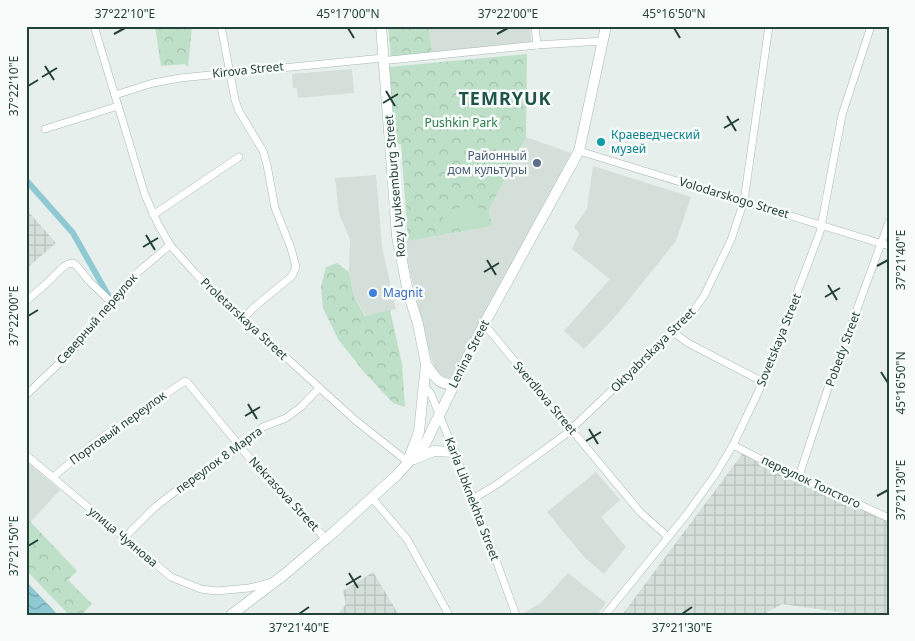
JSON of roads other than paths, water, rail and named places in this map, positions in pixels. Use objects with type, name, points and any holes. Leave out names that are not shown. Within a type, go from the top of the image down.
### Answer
[{"type":"main road","name":"Rozy Lyuksemburg Street","points":[[381,26],[386,59],[397,236],[408,292],[418,324],[426,364],[419,432],[408,462]]},
{"type":"main road","name":"Lenina Street","points":[[231,615],[326,539],[397,475],[425,444],[484,324],[579,151],[606,26]]},
{"type":"main road","points":[[426,364],[441,384],[454,384]]},
{"type":"main road","points":[[408,462],[434,451],[454,452]]},
{"type":"street","name":"Proletarskaya Street","points":[[94,26],[145,195],[153,215],[170,244],[231,310],[355,420],[408,462]]},
{"type":"street","points":[[221,26],[235,100],[239,112],[263,150],[268,165],[274,208],[291,248],[296,267],[292,276],[242,320]]},
{"type":"street","points":[[535,26],[537,45]]},
{"type":"street","name":"Oktyabrskaya Street","points":[[473,499],[500,482],[572,429],[691,314],[704,296],[731,240],[744,201],[769,26]]},
{"type":"street","name":"Sovetskaya Street","points":[[605,615],[687,514],[715,475],[733,445],[763,382],[809,265],[822,225],[842,115],[871,26]]},
{"type":"street","name":"Kirova Street","points":[[115,95],[153,83],[230,72],[603,41]]},
{"type":"street","points":[[45,129],[118,106]]},
{"type":"street","name":"Volodarskogo Street","points":[[579,151],[885,245]]},
{"type":"street","points":[[153,215],[239,157]]},
{"type":"street","name":"Pobedy Street","points":[[798,476],[828,388],[885,245],[889,222]]},
{"type":"street","name":"Северный переулок","points":[[26,396],[72,351],[113,304],[132,277],[170,244]]},
{"type":"street","points":[[26,301],[68,264],[76,265],[88,281],[113,304]]},
{"type":"street","name":"Sverdlova Street","points":[[484,324],[640,512],[668,537]]},
{"type":"street","points":[[673,332],[688,343],[763,382]]},
{"type":"street","name":"Nekrasova Street","points":[[185,381],[254,462],[326,539]]},
{"type":"street","name":"Портовый переулок","points":[[53,477],[91,445],[185,381]]},
{"type":"street","name":"Karla Libknekhta Street","points":[[425,386],[431,394],[473,499],[516,615]]},
{"type":"street","name":"переулок 8 Марта","points":[[124,538],[154,508],[198,474],[223,460],[263,427],[286,418],[302,406],[319,388]]},
{"type":"street","name":"переулок Толстого","points":[[733,445],[889,518]]},
{"type":"street","name":"улица Чуянова","points":[[26,455],[171,577],[200,589],[216,591],[233,590],[276,580]]},
{"type":"street","points":[[372,498],[407,539],[449,615]]},
{"type":"street","name":"улица Чуянова","points":[[233,590],[254,598]]},
{"type":"water","points":[[26,581],[58,615],[26,615]]},
{"type":"waterway","points":[[26,180],[73,233],[108,295]]},
{"type":"place","name":"Краеведческий музей","points":[[601,142]]},
{"type":"place","name":"Районный дом культуры","points":[[537,163]]},
{"type":"place","name":"Magnit","points":[[373,293]]},
{"type":"district","name":"TEMRYUK","points":[[505,99]]},
{"type":"park label","name":"Pushkin Park","points":[[461,123]]}]
